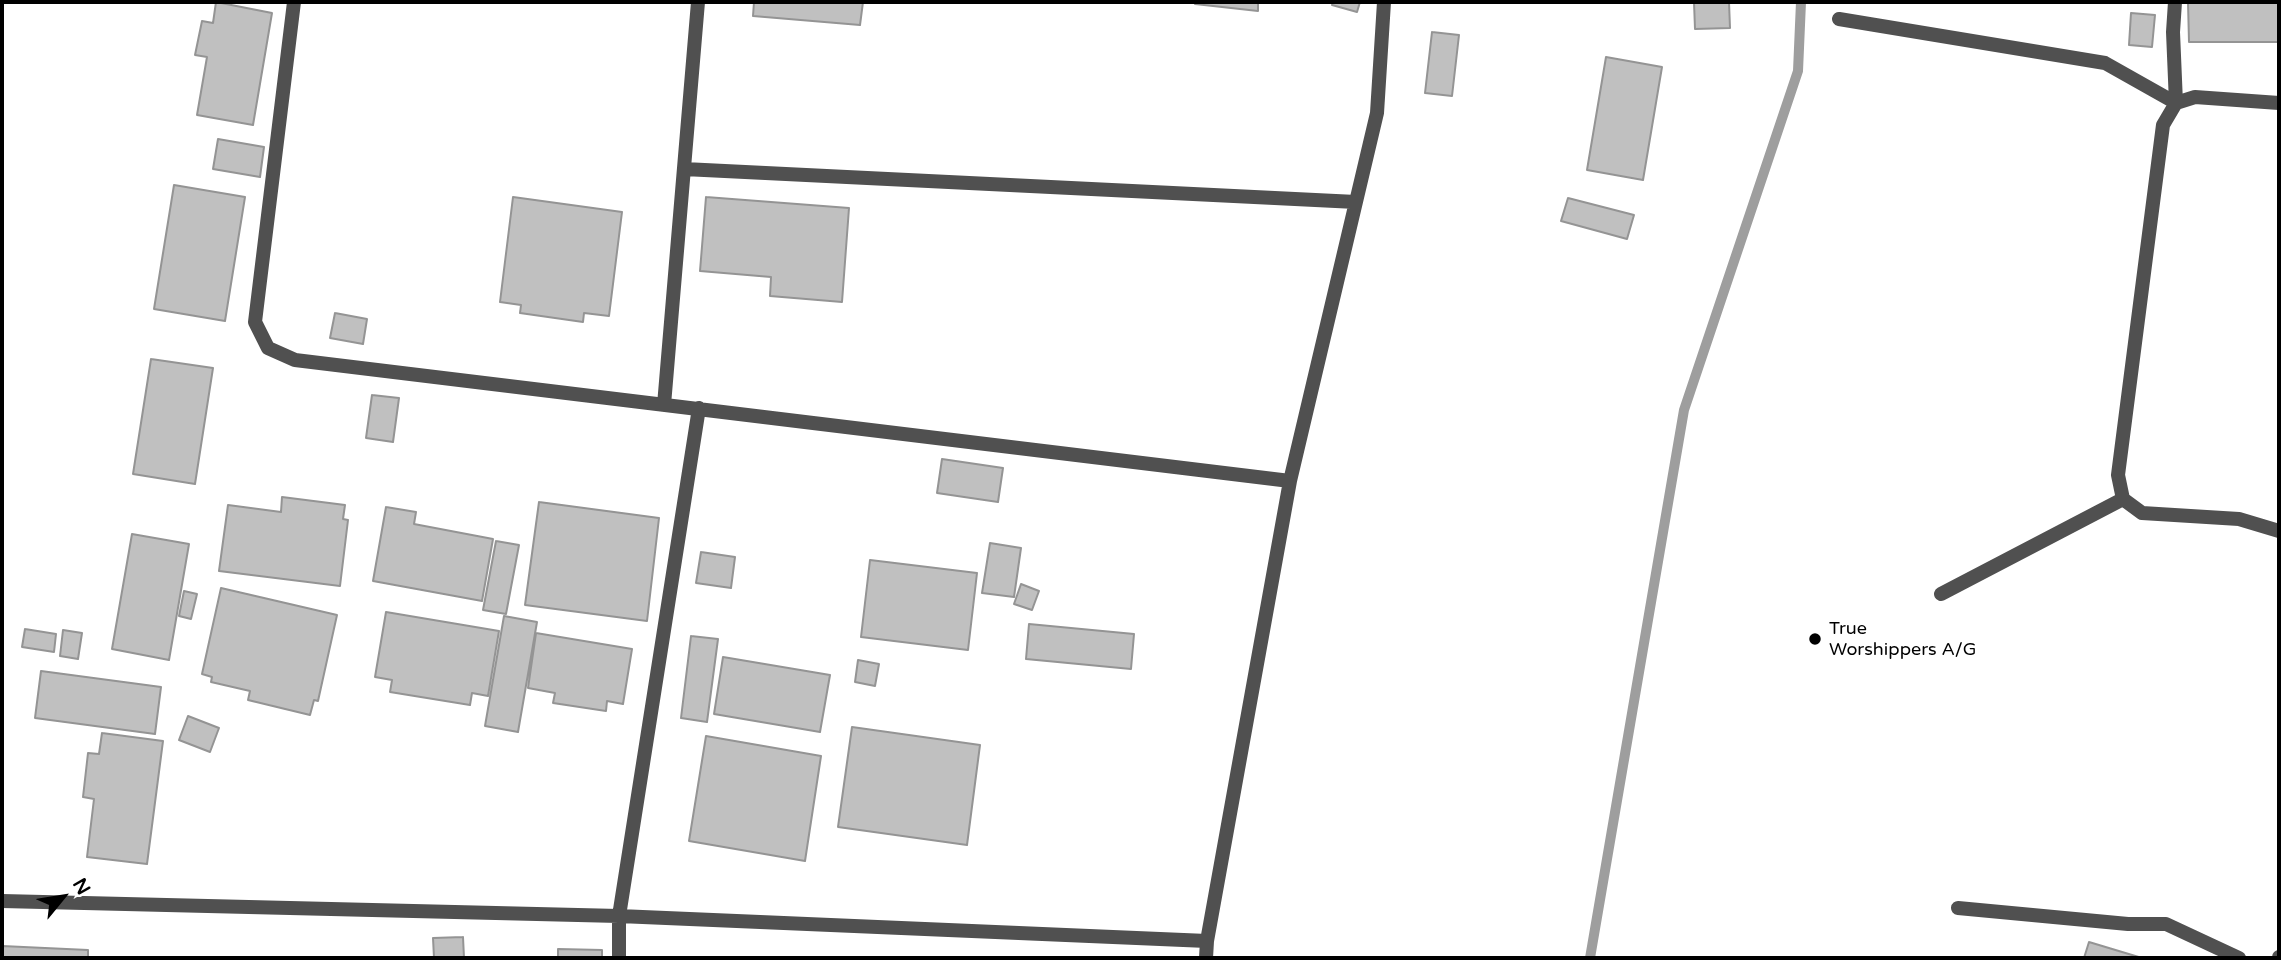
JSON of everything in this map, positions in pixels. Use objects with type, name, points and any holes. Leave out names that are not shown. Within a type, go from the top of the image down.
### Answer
[{"type":"street","points":[[294,2],[256,322],[268,348],[295,360],[1290,481]]},
{"type":"street","points":[[664,405],[698,2]]},
{"type":"street","points":[[1206,958],[1290,481],[1377,113],[1384,2]]},
{"type":"street","points":[[2175,2],[2173,32],[2176,103],[2163,125],[2118,475],[2123,499],[2141,513],[2239,519],[2279,531]]},
{"type":"street","points":[[1839,19],[2105,64],[2176,103],[2195,97],[2279,103]]},
{"type":"street","points":[[684,169],[1356,202]]},
{"type":"street","points":[[619,958],[619,916],[699,408]]},
{"type":"street","points":[[1941,594],[2123,499]]},
{"type":"street","points":[[2,901],[619,916],[1207,941]]},
{"type":"street","points":[[1958,908],[2128,924],[2166,923],[2239,958]]},
{"type":"building","points":[[216,2],[272,13],[253,125],[197,115],[207,57],[195,55],[202,21],[213,23]]},
{"type":"building","points":[[754,2],[863,2],[860,25],[753,16]]},
{"type":"building","points":[[1258,2],[1258,11],[1195,4]]},
{"type":"building","points":[[1333,2],[1360,2],[1357,12],[1332,5]]},
{"type":"building","points":[[1694,2],[1729,2],[1730,28],[1695,29]]},
{"type":"building","points":[[2188,2],[2279,2],[2279,42],[2189,42]]},
{"type":"building","points":[[2131,13],[2155,15],[2152,47],[2129,45]]},
{"type":"building","points":[[1432,32],[1459,35],[1452,96],[1425,93]]},
{"type":"building","points":[[1606,57],[1662,67],[1643,180],[1587,170]]},
{"type":"building","points":[[218,139],[264,147],[260,177],[213,169]]},
{"type":"building","points":[[174,185],[245,197],[225,321],[154,309]]},
{"type":"building","points":[[513,197],[622,212],[609,316],[584,313],[583,322],[520,313],[521,305],[500,302]]},
{"type":"building","points":[[706,197],[849,208],[842,302],[770,296],[771,277],[700,271]]},
{"type":"building","points":[[1568,198],[1634,215],[1627,239],[1561,221]]},
{"type":"building","points":[[335,313],[367,319],[363,344],[330,338]]},
{"type":"building","points":[[151,359],[213,368],[195,484],[133,474]]},
{"type":"building","points":[[372,395],[399,398],[393,442],[366,438]]},
{"type":"building","points":[[942,459],[1003,468],[998,502],[937,493]]},
{"type":"building","points":[[282,497],[345,505],[343,519],[348,520],[340,586],[219,571],[228,505],[281,512]]},
{"type":"building","points":[[539,502],[659,518],[647,621],[525,605]]},
{"type":"building","points":[[386,507],[416,512],[414,524],[493,539],[482,601],[373,581]]},
{"type":"building","points":[[132,534],[189,544],[169,660],[112,649]]},
{"type":"building","points":[[496,541],[519,545],[506,614],[483,610]]},
{"type":"building","points":[[990,543],[1021,548],[1014,597],[982,593]]},
{"type":"building","points":[[701,552],[735,557],[731,588],[696,583]]},
{"type":"building","points":[[870,560],[977,573],[968,650],[861,637]]},
{"type":"building","points":[[1021,584],[1039,591],[1032,610],[1014,604]]},
{"type":"building","points":[[221,588],[337,615],[318,701],[314,700],[310,715],[248,700],[250,691],[211,682],[212,677],[202,674]]},
{"type":"building","points":[[184,591],[197,594],[191,619],[179,616]]},
{"type":"building","points":[[386,612],[499,631],[488,696],[472,693],[470,705],[390,692],[392,680],[375,677]]},
{"type":"building","points":[[504,616],[537,622],[518,732],[485,726]]},
{"type":"building","points":[[1029,624],[1134,634],[1131,669],[1026,659]]},
{"type":"building","points":[[25,629],[56,634],[54,652],[22,647]]},
{"type":"building","points":[[63,630],[82,633],[78,659],[60,656]]},
{"type":"building","points":[[536,633],[632,649],[623,704],[607,701],[606,711],[553,703],[555,693],[528,688]]},
{"type":"building","points":[[691,636],[718,639],[707,722],[681,718]]},
{"type":"building","points":[[723,657],[830,675],[820,732],[714,714]]},
{"type":"building","points":[[858,660],[879,664],[875,686],[855,682]]},
{"type":"building","points":[[41,671],[161,687],[155,734],[35,718]]},
{"type":"building","points":[[188,716],[219,728],[210,752],[179,740]]},
{"type":"building","points":[[852,727],[980,745],[967,845],[838,827]]},
{"type":"building","points":[[102,733],[163,741],[147,864],[87,857],[94,799],[83,797],[88,753],[99,754]]},
{"type":"building","points":[[706,736],[821,756],[805,861],[689,841]]},
{"type":"building","points":[[463,937],[464,958],[434,958],[433,938]]},
{"type":"building","points":[[2089,942],[2142,958],[2084,958]]},
{"type":"building","points":[[2,946],[88,950],[88,958],[2,958]]},
{"type":"building","points":[[558,949],[602,950],[602,958],[558,958]]},
{"type":"waterway","points":[[1590,958],[1684,410],[1798,71],[1801,2]]},
{"type":"place","name":"True Worshippers A/G","points":[[1815,639]]}]
